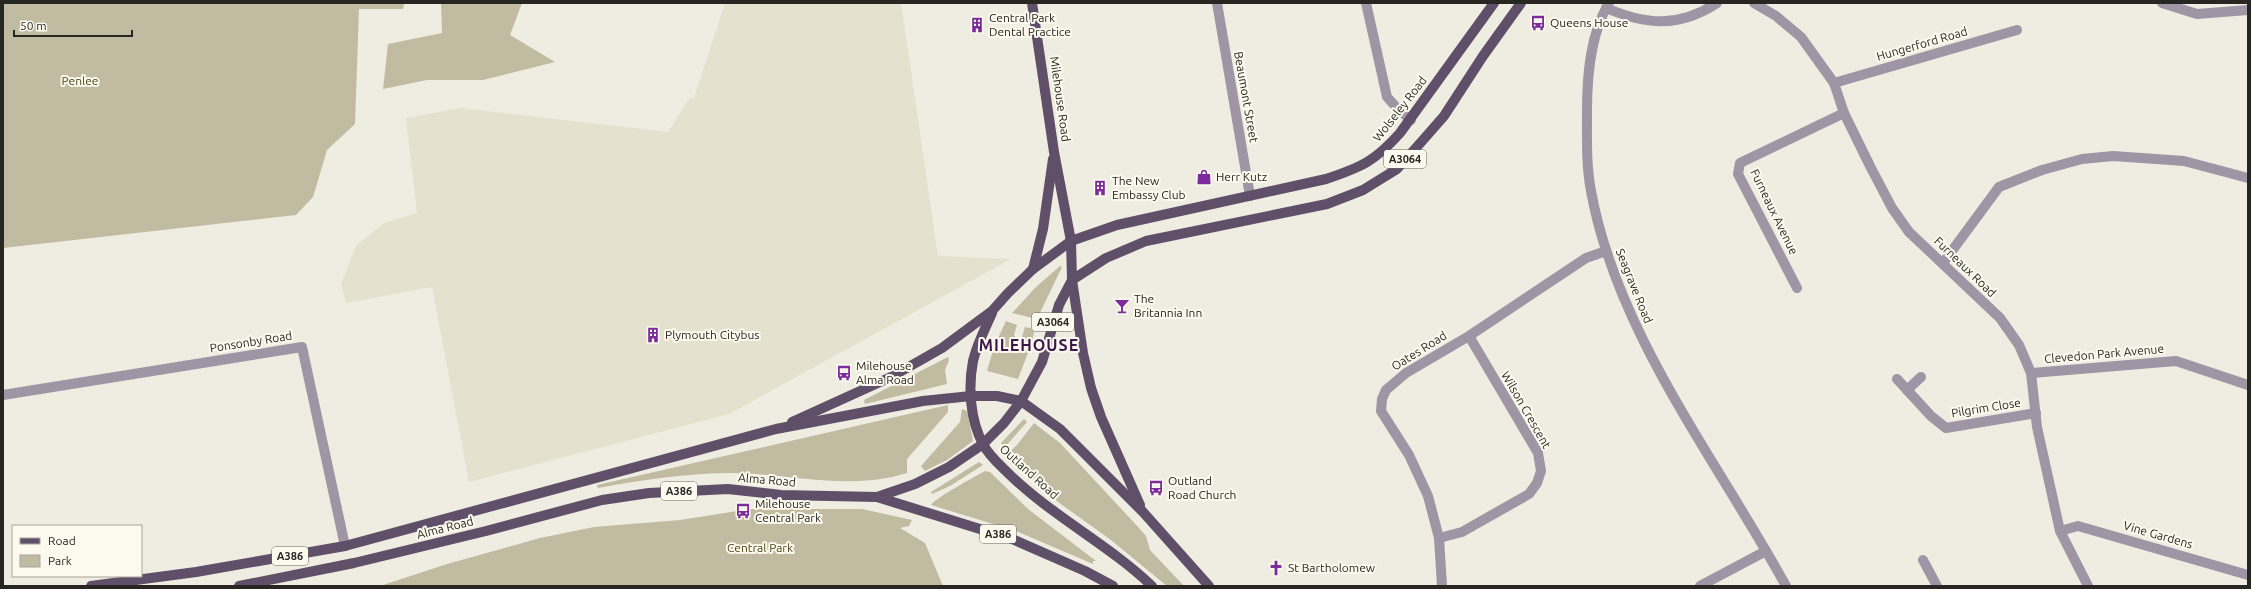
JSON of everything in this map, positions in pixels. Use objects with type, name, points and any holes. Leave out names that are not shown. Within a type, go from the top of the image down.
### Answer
[{"type":"main road","name":"Milehouse Road","points":[[1032,3],[1054,152],[1071,241]]},
{"type":"main road","name":"Wolseley Road","points":[[992,311],[1033,269],[1071,241],[1116,225],[1326,180],[1360,168],[1383,152],[1411,120],[1494,3]]},
{"type":"main road","name":"A3064","points":[[1022,401],[1042,362],[1059,305],[1072,280],[1106,258],[1146,241],[1327,204],[1363,190],[1397,169],[1444,116],[1483,56],[1521,3]]},
{"type":"main road","name":"Milehouse Road","points":[[1033,269],[1043,229],[1054,152]]},
{"type":"main road","points":[[1071,241],[1072,280]]},
{"type":"main road","name":"A386","points":[[1072,280],[1083,353],[1091,388],[1119,461],[1143,512]]},
{"type":"main road","name":"Outland Road","points":[[992,311],[980,339],[973,361],[971,396],[974,419],[983,444],[989,453],[1026,491],[1078,530],[1133,568],[1152,586]]},
{"type":"main road","name":"Alma Road","points":[[776,429],[891,377],[942,348],[992,311]]},
{"type":"main road","name":"Alma Road","points":[[91,586],[196,572],[345,546],[776,429],[923,401],[971,396],[997,396],[1022,401],[1004,423],[983,444],[949,467],[915,484],[877,497],[780,495],[728,489],[649,493],[602,500],[486,531],[354,563],[239,586]]},
{"type":"main road","name":"A386","points":[[1022,401],[1060,429],[1143,512],[1209,586]]},
{"type":"main road","name":"A386","points":[[877,497],[1012,539],[1086,571],[1113,586]]},
{"type":"street","name":"Beaumont Street","points":[[1217,3],[1250,196]]},
{"type":"street","points":[[1366,3],[1387,97],[1411,120]]},
{"type":"street","points":[[1607,5],[1627,17],[1647,21],[1673,21],[1690,18],[1717,3]]},
{"type":"street","name":"Furneaux Road","points":[[1754,3],[1776,16],[1801,37],[1834,83],[1844,113],[1892,208],[1909,232],[2000,318],[2020,345],[2031,373],[2047,479],[2060,530],[2088,586]]},
{"type":"street","points":[[2162,3],[2197,14],[2248,10]]},
{"type":"street","name":"Seagrave Road","points":[[1607,5],[1593,47],[1587,97],[1587,144],[1591,190],[1606,251],[1628,312],[1654,362],[1786,586]]},
{"type":"street","name":"Hungerford Road","points":[[1834,83],[2017,30]]},
{"type":"street","name":"Furneaux Avenue","points":[[1797,288],[1738,174],[1740,163],[1844,113]]},
{"type":"street","points":[[1943,263],[1999,187],[2042,170],[2082,159],[2113,156],[2184,161],[2248,178]]},
{"type":"street","name":"Oates Road","points":[[1442,586],[1439,538],[1428,496],[1409,455],[1381,411],[1382,399],[1386,390],[1406,373],[1469,336],[1586,258],[1606,251]]},
{"type":"street","name":"Wilson Crescent","points":[[1439,538],[1462,532],[1529,494],[1537,482],[1541,471],[1538,453],[1469,336]]},
{"type":"street","name":"Ponsonby Road","points":[[3,395],[302,347],[345,546]]},
{"type":"street","name":"Clevedon Park Avenue","points":[[2031,373],[2176,361],[2248,385]]},
{"type":"street","points":[[1907,390],[1921,377]]},
{"type":"street","name":"Pilgrim Close","points":[[1897,379],[1931,416],[1946,428],[2036,413]]},
{"type":"street","name":"Vine Gardens","points":[[2060,530],[2078,526],[2248,575]]},
{"type":"street","points":[[1700,586],[1766,551]]},
{"type":"street","points":[[1923,560],[1937,586]]},
{"type":"shaded area","points":[[725,3],[901,3],[938,256],[1011,259],[729,414],[469,482],[432,287],[346,303],[341,284],[356,246],[384,223],[417,213],[406,118],[461,108],[668,132],[689,99],[694,98]]},
{"type":"green space","name":"Penlee","points":[[3,3],[404,3],[403,9],[359,9],[355,124],[327,150],[313,197],[296,215],[3,248]]},
{"type":"green space","points":[[441,3],[522,3],[510,35],[555,62],[483,80],[427,80],[383,89],[388,44],[442,33]]},
{"type":"green space","points":[[1060,266],[1062,267],[1037,319],[1012,313],[1036,287]]},
{"type":"green space","points":[[1006,321],[1017,325],[1014,335],[1017,339],[1021,340],[1025,327],[1035,329],[1031,345],[1018,379],[987,371],[994,347]]},
{"type":"green space","points":[[948,357],[949,360],[945,370],[947,384],[865,404],[864,400]]},
{"type":"green space","points":[[948,405],[948,412],[907,459],[907,473],[864,481],[842,481],[755,474],[716,473],[631,482],[598,488],[597,485]]},
{"type":"green space","points":[[962,409],[967,411],[973,441],[947,460],[925,471],[921,466],[960,422]]},
{"type":"green space","points":[[1024,419],[1027,422],[1004,448],[1001,443]]},
{"type":"green space","points":[[1034,423],[1060,443],[1140,529],[1146,536],[1150,550],[1184,586],[1167,586],[1111,540],[1058,502],[1013,460],[1008,453],[1017,445]]},
{"type":"green space","points":[[979,462],[983,465],[950,486],[932,494],[931,492]]},
{"type":"green space","points":[[985,471],[990,472],[1028,509],[1096,561],[1093,561],[1093,564],[1016,531],[931,505],[947,492]]},
{"type":"green space","name":"Central Park","points":[[750,509],[862,509],[912,520],[909,526],[900,528],[925,543],[943,586],[380,586],[447,564],[540,538],[594,527],[680,520]]},
{"type":"place","name":"Queens House","points":[[1538,23]]},
{"type":"place","name":"Central Park Dental Practice","points":[[977,25]]},
{"type":"place","name":"Herr Kutz","points":[[1204,177]]},
{"type":"place","name":"The New Embassy Club","points":[[1100,188]]},
{"type":"place","name":"The Britannia Inn","points":[[1122,306]]},
{"type":"place","name":"Plymouth Citybus","points":[[653,335]]},
{"type":"place","name":"Milehouse Alma Road","points":[[844,373]]},
{"type":"place","name":"Outland Road Church","points":[[1156,488]]},
{"type":"place","name":"Milehouse Central Park","points":[[743,511]]},
{"type":"place","name":"St Bartholomew","points":[[1276,568]]},
{"type":"district","name":"MILEHOUSE","points":[[1029,345]]}]
